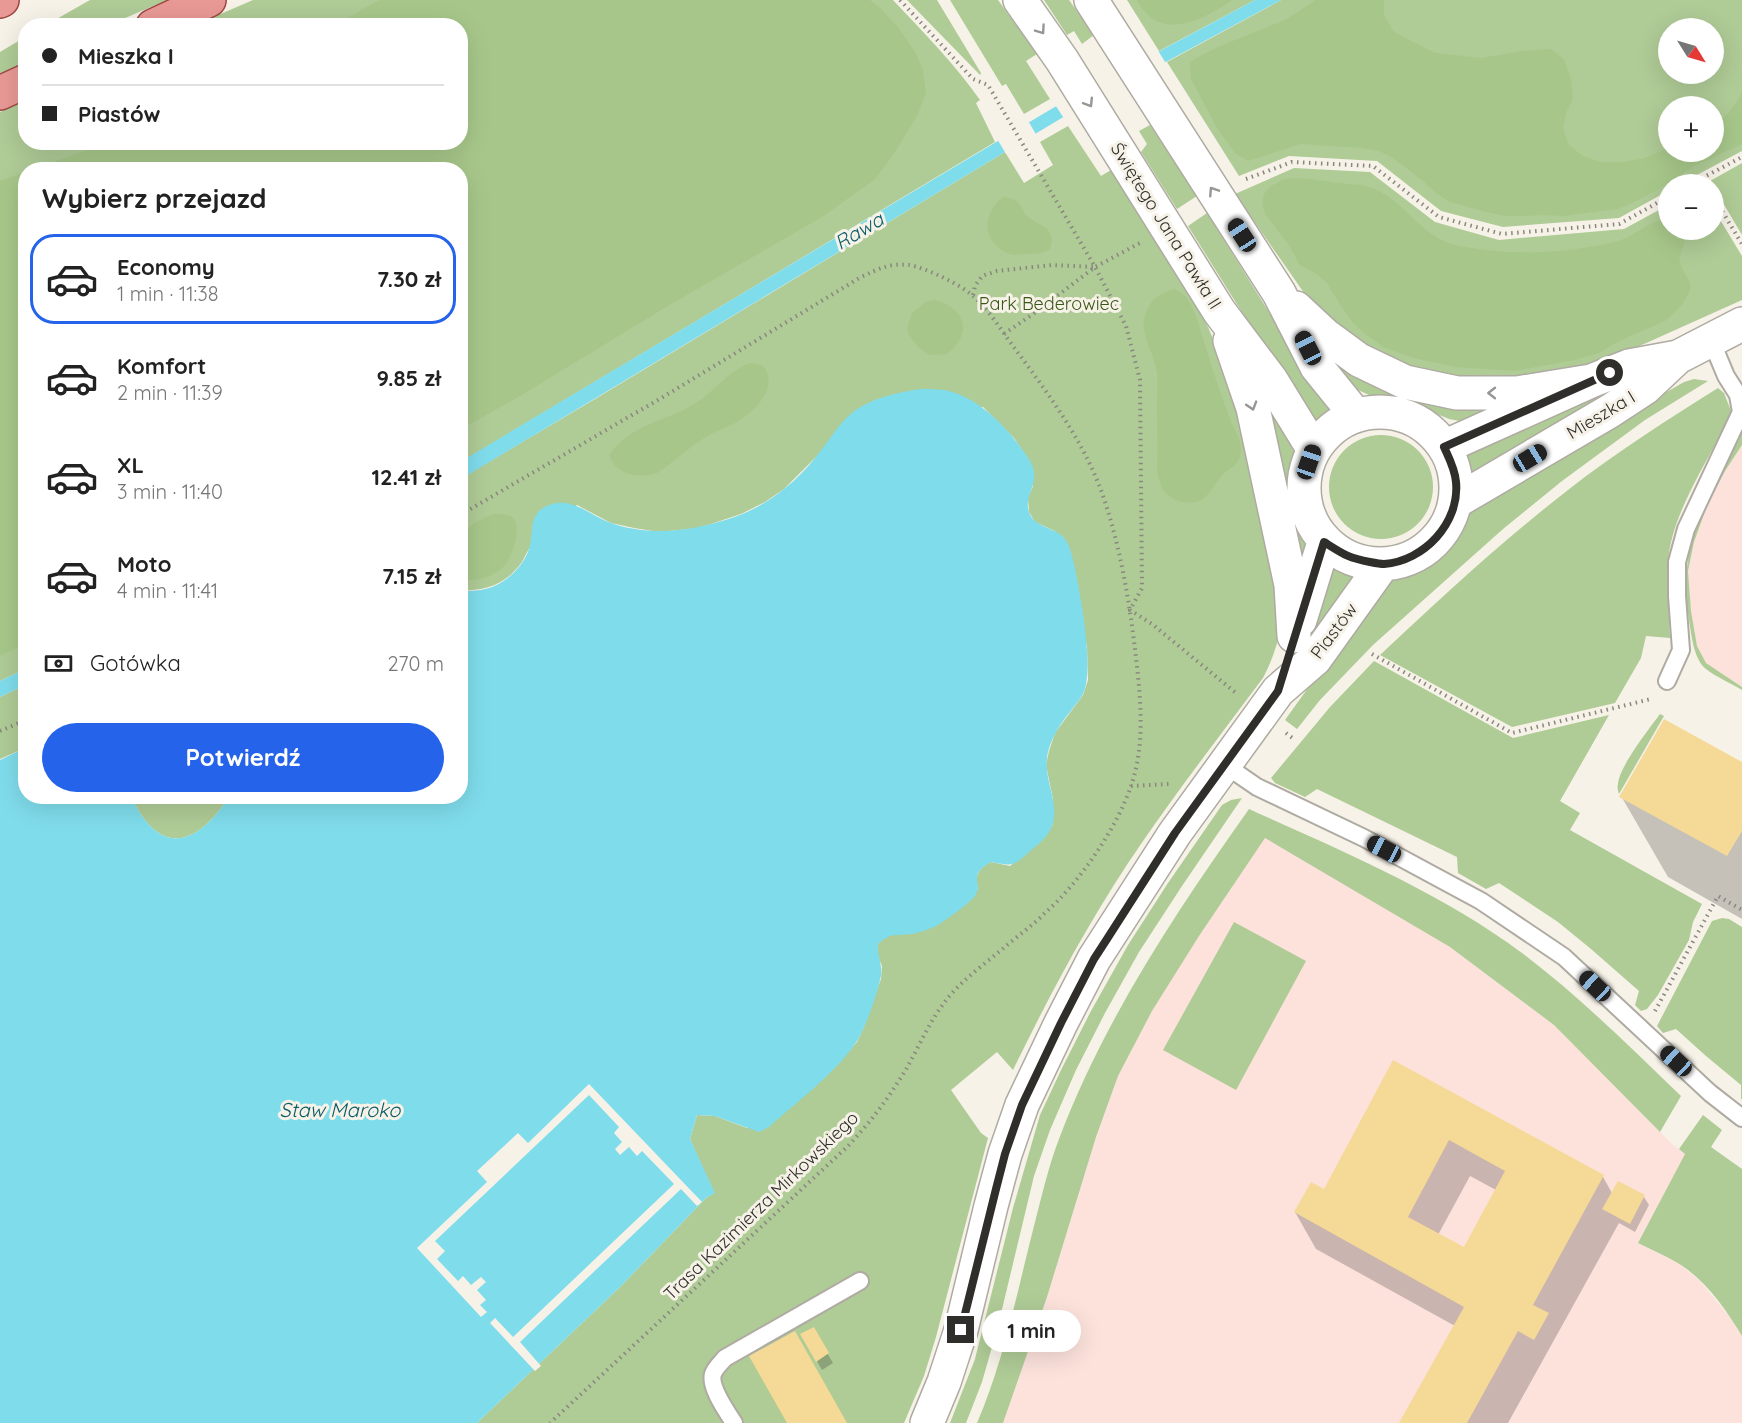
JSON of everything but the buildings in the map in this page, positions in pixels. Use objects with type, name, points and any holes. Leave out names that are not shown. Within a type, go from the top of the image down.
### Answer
[{"type":"main road","points":[[170,18],[209,0]]},
{"type":"main road","points":[[0,93],[18,85]]},
{"type":"street","name":"Świętego Jana Pawła II","points":[[1020,0],[1062,60],[1219,311],[1271,380],[1314,450]]},
{"type":"street","points":[[1090,0],[1279,293],[1317,367],[1355,414]]},
{"type":"street","points":[[1279,293],[1325,335],[1359,360],[1405,382],[1457,393],[1517,393],[1591,381]]},
{"type":"street","points":[[1219,311],[1253,408],[1291,585],[1294,636]]},
{"type":"street","name":"Mieszka I","points":[[1455,502],[1645,388],[1678,357],[1742,324]]},
{"type":"street","name":"Mieszka I","points":[[1444,447],[1629,366],[1678,357]]},
{"type":"street","points":[[1383,412],[1409,417],[1427,428],[1444,447],[1452,463],[1456,482],[1455,502],[1448,520],[1431,544],[1411,557],[1383,564],[1350,558],[1324,542],[1311,521],[1304,497],[1305,475],[1314,450],[1336,425],[1355,414],[1383,412]]},
{"type":"street","name":"Piastów","points":[[1278,691],[1324,542]]},
{"type":"street","name":"Piastów","points":[[927,1423],[944,1382],[961,1330],[1005,1154],[1022,1105],[1094,959],[1175,833],[1278,691],[1315,659],[1383,564]]},
{"type":"lane","points":[[1667,681],[1681,650],[1677,562],[1686,529],[1741,412],[1738,395],[1726,376],[1711,340]]},
{"type":"lane","points":[[1225,765],[1257,787],[1364,838],[1481,901],[1546,944],[1564,957],[1710,1093],[1742,1118]]},
{"type":"lane","points":[[734,1423],[715,1391],[712,1381],[713,1374],[724,1358],[860,1281]]},
{"type":"path","points":[[900,0],[974,79],[988,85],[1095,267],[1126,326],[1140,380],[1142,588],[1130,610],[1152,624],[1239,696]]},
{"type":"path","points":[[1710,174],[1742,157]]},
{"type":"path","points":[[1236,183],[1292,162],[1373,166],[1439,217],[1502,234],[1619,224],[1658,203]]},
{"type":"path","points":[[1724,214],[1742,244]]},
{"type":"path","points":[[1004,334],[1095,267],[1143,242]]},
{"type":"path","points":[[468,510],[663,397],[861,277],[886,265],[911,265],[934,273],[973,295],[975,286],[982,276],[998,271],[1052,265],[1095,267]]},
{"type":"path","name":"Trasa Kazimierza Mirkowskiego","points":[[550,1423],[847,1147],[869,1123],[906,1070],[944,1002],[966,980],[1047,912],[1065,893],[1108,834],[1131,786],[1138,761],[1140,694],[1123,564],[1106,505],[1082,447],[1054,403],[973,295]]},
{"type":"path","points":[[1372,654],[1512,733],[1655,698]]},
{"type":"path","points":[[0,731],[18,723]]},
{"type":"path","points":[[1131,786],[1179,784]]},
{"type":"path","points":[[1650,1019],[1718,896],[1742,910]]},
{"type":"shaded area","points":[[1742,445],[1742,687],[1706,663],[1697,646],[1688,571],[1694,542],[1707,506],[1725,471]]},
{"type":"shaded area","points":[[1265,837],[1450,947],[1554,1025],[1672,1144],[1685,1154],[1638,1243],[1678,1263],[1700,1281],[1733,1321],[1742,1336],[1742,1423],[1003,1423],[1047,1297],[1096,1137],[1118,1076],[1152,1011]]},
{"type":"green space","points":[[90,0],[167,0],[125,18],[58,18]]},
{"type":"green space","points":[[253,0],[893,0],[949,61],[980,100],[976,103],[995,142],[468,458],[468,162],[18,162],[18,672],[0,681],[0,112],[18,104],[18,150],[468,150],[468,18],[211,18]]},
{"type":"green space","points":[[379,0],[870,0],[898,27],[915,52],[923,70],[926,93],[917,116],[875,179],[822,217],[468,425],[468,162],[53,162],[88,150],[468,150],[468,18],[348,18]]},
{"type":"green space","points":[[907,0],[937,0],[981,73],[980,75]]},
{"type":"green space","points":[[950,0],[998,0],[1037,54],[1026,61],[1050,99],[1024,114],[1006,84],[1002,86]]},
{"type":"green space","points":[[1044,0],[1069,0],[1094,35],[1082,44],[1074,31],[1067,35]]},
{"type":"green space","points":[[1127,0],[1255,0],[1159,51]]},
{"type":"green space","points":[[1137,0],[1232,0],[1195,21],[1169,24],[1157,21],[1146,13]]},
{"type":"green space","points":[[1281,0],[1742,0],[1742,151],[1724,161],[1724,96],[1658,96],[1658,162],[1721,162],[1699,174],[1658,174],[1658,197],[1619,218],[1503,227],[1441,211],[1377,161],[1289,156],[1239,176],[1167,62]]},
{"type":"green space","points":[[1315,0],[1384,0],[1384,14],[1393,31],[1435,53],[1481,58],[1551,49],[1564,59],[1571,80],[1573,99],[1566,113],[1563,128],[1569,145],[1583,156],[1601,162],[1623,162],[1645,158],[1658,152],[1658,162],[1703,162],[1682,174],[1658,174],[1658,189],[1618,209],[1563,216],[1506,216],[1450,202],[1393,158],[1379,151],[1301,144],[1248,161],[1235,153],[1217,128],[1191,79],[1190,62],[1213,49],[1288,18]]},
{"type":"green space","points":[[18,41],[18,66],[0,74],[0,52]]},
{"type":"green space","points":[[1742,91],[1742,144],[1724,152],[1724,118]]},
{"type":"green space","points":[[1150,125],[1197,196],[1177,209],[1141,152],[1147,144],[1139,131]]},
{"type":"green space","name":"Park Bederowiec","points":[[1068,126],[1101,176],[1111,170],[1190,294],[1208,327],[1222,360],[1257,479],[1282,625],[1266,672],[1123,871],[1073,954],[1013,1070],[997,1052],[951,1090],[981,1133],[988,1138],[936,1337],[924,1376],[904,1423],[477,1423],[620,1287],[706,1198],[714,1193],[690,1139],[697,1115],[715,1116],[747,1128],[835,1067],[857,1042],[881,979],[882,966],[877,954],[878,944],[885,937],[978,889],[977,876],[987,864],[991,862],[1010,866],[1045,837],[1053,824],[1053,799],[1046,765],[1049,751],[1055,733],[1083,695],[1088,680],[1087,646],[1055,531],[1035,522],[1029,512],[1028,498],[1033,486],[1027,457],[1014,438],[983,407],[818,455],[784,489],[765,502],[741,514],[699,528],[659,532],[634,528],[611,523],[577,505],[536,541],[516,570],[509,576],[495,585],[468,590],[468,474],[1005,152],[1024,183],[1053,165],[1040,142]]},
{"type":"green space","points":[[1742,163],[1742,235],[1724,205],[1722,174]]},
{"type":"green space","points":[[1294,168],[1370,172],[1435,222],[1499,240],[1624,229],[1658,210],[1658,240],[1724,240],[1724,226],[1742,256],[1742,300],[1624,353],[1592,364],[1524,379],[1437,377],[1367,352],[1309,300],[1235,194]]},
{"type":"green space","points":[[18,175],[18,647],[0,656],[0,181]]},
{"type":"green space","points":[[1312,179],[1355,184],[1377,190],[1388,196],[1435,236],[1459,246],[1478,249],[1539,252],[1579,249],[1618,241],[1658,221],[1658,240],[1686,240],[1679,258],[1691,288],[1682,305],[1665,321],[1619,341],[1599,353],[1575,360],[1515,371],[1456,367],[1414,358],[1383,347],[1364,333],[1353,323],[1327,283],[1317,274],[1299,264],[1289,245],[1265,214],[1262,203],[1264,194],[1271,186],[1282,180]]},
{"type":"green space","points":[[1003,197],[1016,201],[1028,217],[1047,229],[1052,237],[1050,249],[1039,253],[1013,255],[1004,252],[996,245],[991,239],[987,226],[993,207]]},
{"type":"green space","points":[[1207,213],[1329,408],[1330,412],[1316,424],[1310,421],[1188,226]]},
{"type":"green space","points":[[1174,289],[1185,296],[1193,309],[1241,446],[1237,462],[1222,475],[1204,498],[1192,503],[1181,502],[1167,495],[1159,478],[1157,469],[1157,373],[1144,325],[1145,313],[1151,304],[1158,296]]},
{"type":"green space","points":[[934,300],[953,308],[962,322],[961,338],[947,354],[930,355],[919,348],[909,335],[907,328],[912,313],[926,302]]},
{"type":"green space","points":[[1332,361],[1500,406],[1465,422],[1449,419],[1403,400],[1369,395],[1358,390],[1347,382]]},
{"type":"green space","points":[[751,363],[764,368],[769,384],[763,398],[744,417],[700,441],[657,473],[642,476],[628,474],[612,462],[609,455],[630,435],[640,428],[699,401],[737,370]]},
{"type":"green space","points":[[1694,379],[1708,381],[1645,420],[1562,481],[1503,529],[1373,645],[1320,700],[1297,729],[1285,720],[1372,599],[1393,578],[1423,567],[1439,557],[1450,546],[1474,507],[1491,493],[1684,382]]},
{"type":"green space","points":[[1718,388],[1724,393],[1731,411],[1727,423],[1690,491],[1670,546],[1668,591],[1670,638],[1646,636],[1641,658],[1615,703],[1512,727],[1380,655],[1543,509],[1623,450]]},
{"type":"green space","points":[[1598,395],[1600,399],[1474,475],[1470,474],[1464,455]]},
{"type":"green space","points":[[1266,403],[1293,444],[1291,490],[1293,508],[1306,548],[1302,564]]},
{"type":"green space","points":[[1742,431],[1742,445],[1725,471],[1707,506],[1694,542],[1688,571],[1697,646],[1706,663],[1742,687],[1742,690],[1702,665],[1692,637],[1686,597],[1687,570],[1690,546],[1697,524]]},
{"type":"green space","points":[[1381,435],[1401,439],[1418,450],[1429,467],[1433,487],[1429,507],[1418,524],[1401,535],[1381,539],[1361,535],[1344,524],[1333,507],[1329,487],[1333,467],[1344,450],[1361,439]]},
{"type":"green space","points":[[493,514],[503,514],[512,517],[517,527],[511,555],[502,568],[489,576],[468,580],[468,528]]},
{"type":"green space","points":[[1334,565],[1358,576],[1315,634],[1310,630]]},
{"type":"green space","points":[[1374,661],[1513,738],[1609,715],[1560,801],[1580,813],[1570,830],[1702,904],[1693,922],[1689,940],[1658,995],[1647,1009],[1641,1011],[1635,1005],[1639,991],[1558,922],[1499,883],[1486,889],[1458,873],[1457,857],[1317,789],[1305,797],[1275,783],[1271,778],[1330,707]]},
{"type":"green space","points":[[18,688],[18,751],[0,759],[0,697]]},
{"type":"green space","points":[[1660,714],[1664,716],[1619,794],[1618,785],[1623,768]]},
{"type":"green space","points":[[1242,798],[1139,952],[1076,1070],[1050,1130],[1034,1176],[998,1326],[982,1382],[966,1423],[950,1423],[975,1359],[1013,1208],[1040,1115],[1091,1011],[1128,945],[1222,805]]},
{"type":"green space","points":[[135,804],[224,804],[204,827],[191,835],[178,838],[166,837],[154,829]]},
{"type":"green space","points":[[1249,809],[1390,874],[1491,931],[1564,987],[1681,1096],[1660,1132],[1554,1025],[1450,947],[1265,838],[1152,1011],[1118,1076],[1096,1137],[1047,1297],[1003,1423],[977,1423],[996,1373],[1049,1168],[1077,1095],[1097,1052],[1144,968],[1195,887]]},
{"type":"green space","points":[[1722,918],[1729,919],[1742,927],[1742,1099],[1741,1085],[1676,1029],[1663,1033],[1657,1026],[1712,921]]},
{"type":"green space","points":[[1234,922],[1306,961],[1236,1090],[1163,1050]]},
{"type":"green space","points":[[1703,1115],[1722,1130],[1711,1147],[1742,1169],[1742,1336],[1729,1315],[1705,1285],[1676,1262],[1638,1243],[1685,1154],[1679,1149]]},
{"type":"water","name":"Rawa","points":[[1255,0],[1281,0],[1060,119],[468,475],[468,457],[1053,108]]},
{"type":"water","name":"Staw Maroko","points":[[921,389],[955,393],[977,404],[1004,427],[1034,469],[1028,502],[1032,518],[1040,525],[1061,535],[1070,547],[1080,593],[1088,667],[1083,694],[1060,726],[1048,752],[1047,771],[1054,814],[1052,827],[1044,839],[1016,863],[991,862],[979,871],[975,896],[938,925],[915,933],[891,936],[878,944],[881,975],[873,1004],[859,1038],[826,1077],[769,1127],[759,1132],[715,1116],[697,1115],[690,1139],[715,1193],[706,1198],[620,1287],[477,1423],[0,1423],[0,760],[18,751],[18,804],[135,804],[154,829],[166,837],[178,838],[191,835],[204,827],[224,804],[468,804],[468,591],[492,587],[515,572],[529,549],[533,523],[538,512],[552,504],[568,503],[627,528],[660,531],[708,525],[740,515],[762,504],[793,482],[853,412],[885,396]]},
{"type":"water","points":[[18,672],[18,688],[0,697],[0,681]]},
{"type":"pier","points":[[1157,49],[1167,65],[1065,120],[1054,103]]},
{"type":"pier","points":[[1027,119],[1037,136],[1006,154],[996,137]]},
{"type":"pier","points":[[589,1084],[702,1202],[697,1206],[681,1189],[520,1342],[541,1366],[535,1371],[490,1323],[495,1318],[513,1337],[674,1184],[642,1151],[637,1156],[629,1147],[620,1155],[615,1149],[622,1142],[614,1133],[619,1127],[589,1095],[435,1241],[445,1251],[437,1259],[458,1281],[463,1276],[471,1285],[481,1277],[486,1282],[477,1290],[486,1300],[480,1305],[487,1312],[481,1317],[417,1248],[487,1182],[477,1171],[518,1133],[528,1143]]},
{"type":"route","points":[[961,1330],[1005,1154],[1022,1105],[1094,959],[1175,833],[1278,691],[1324,542],[1350,558],[1383,564],[1411,557],[1431,544],[1448,520],[1455,502],[1456,482],[1452,463],[1444,447],[1610,373]]}]
